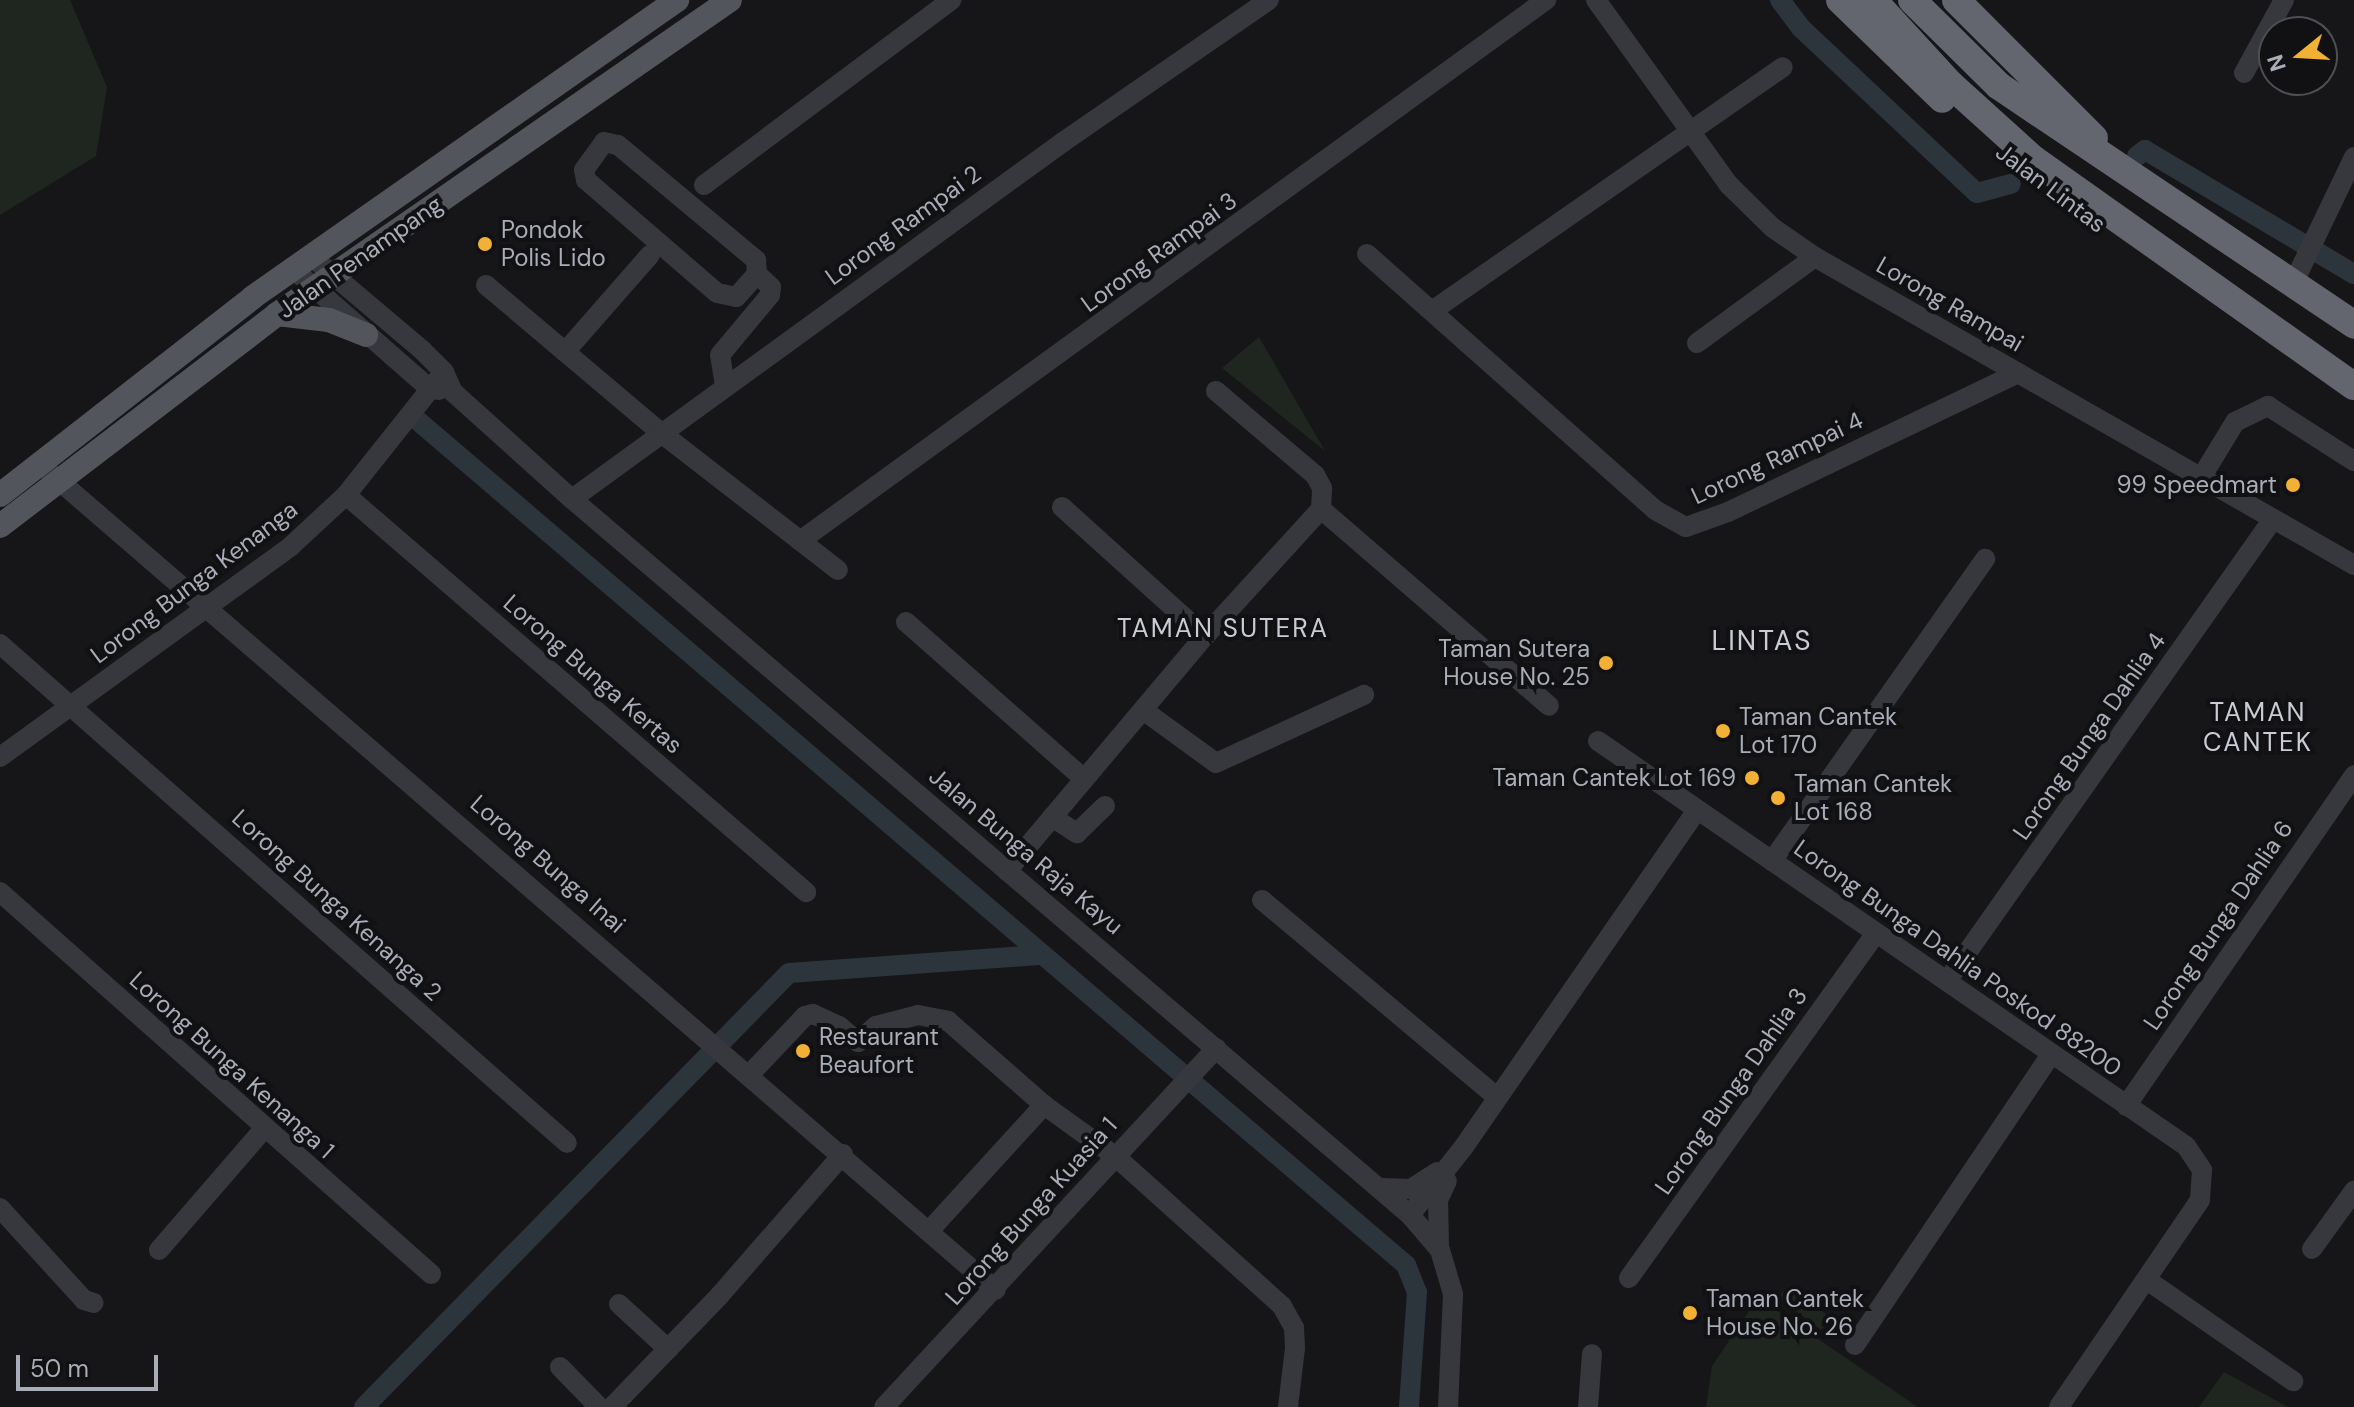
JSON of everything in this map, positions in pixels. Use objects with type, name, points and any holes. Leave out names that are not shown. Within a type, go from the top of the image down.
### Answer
[{"type":"highway","name":"Jalan Lintas","points":[[1840,0],[1885,49],[1999,150],[2065,191]]},
{"type":"highway","name":"Jalan Lintas","points":[[1873,0],[1950,84],[2065,191],[2169,275],[2354,386]]},
{"type":"highway","points":[[1912,0],[1999,86],[2139,182],[2296,275],[2354,325]]},
{"type":"highway","points":[[1956,0],[2139,182]]},
{"type":"main road","name":"Jalan Penampang","points":[[0,495],[302,263],[677,0]]},
{"type":"main road","name":"Jalan Penampang","points":[[0,526],[277,314],[718,3]]},
{"type":"main road","points":[[277,314],[329,320],[366,335]]},
{"type":"street","name":"Lorong Rampai 3","points":[[800,541],[1162,283],[1546,0]]},
{"type":"street","name":"Lorong Rampai","points":[[1596,0],[1749,209],[1815,257],[2127,437],[2352,560]]},
{"type":"street","points":[[2244,73],[2284,0]]},
{"type":"street","name":"Lorong Rampai 2","points":[[572,499],[660,432],[1266,1]]},
{"type":"street","points":[[704,185],[943,2]]},
{"type":"street","points":[[1432,311],[1783,67]]},
{"type":"street","points":[[725,386],[720,355],[770,295],[771,287],[757,274],[756,260],[618,145],[604,142],[590,157],[586,180],[717,293],[736,297],[757,274]]},
{"type":"street","points":[[2296,275],[2354,157]]},
{"type":"street","name":"Lorong Rampai 4","points":[[1367,254],[1655,510],[1686,527],[1728,512],[2018,373]]},
{"type":"street","points":[[565,352],[650,255]]},
{"type":"street","points":[[1697,343],[1815,257]]},
{"type":"street","name":"Jalan Bunga Raja Kayu","points":[[302,263],[366,335],[429,388]]},
{"type":"street","name":"Jalan Bunga Raja Kayu","points":[[321,284],[444,372],[453,392],[572,499],[1410,1215],[1440,1250],[1453,1294],[1456,1324],[1448,1407]]},
{"type":"street","points":[[486,285],[660,432],[838,570]]},
{"type":"street","points":[[2329,371],[2354,397]]},
{"type":"street","name":"Lorong Bunga Kenanga","points":[[0,757],[211,608],[346,495],[444,372]]},
{"type":"street","points":[[429,388],[453,392]]},
{"type":"street","points":[[1007,871],[1205,636],[1321,509],[1322,488],[1315,475],[1216,391]]},
{"type":"street","points":[[2201,478],[2235,422],[2268,406],[2354,461]]},
{"type":"street","name":"Lorong Bunga Inai","points":[[41,464],[702,1031],[996,1290]]},
{"type":"street","name":"Lorong Bunga Kertas","points":[[346,495],[806,892]]},
{"type":"street","points":[[1062,507],[1205,636]]},
{"type":"street","points":[[1321,509],[1549,706]]},
{"type":"street","name":"Lorong Bunga Dahlia 4","points":[[1947,981],[2273,519]]},
{"type":"street","points":[[1772,861],[1985,559]]},
{"type":"street","points":[[906,622],[1084,779]]},
{"type":"street","name":"Lorong Bunga Kenanga 2","points":[[0,644],[73,705],[567,1143]]},
{"type":"street","points":[[1143,710],[1216,763],[1364,695]]},
{"type":"street","name":"Lorong Bunga Dahlia Poskod 88200","points":[[1598,741],[2186,1146],[2202,1170],[2200,1200],[2147,1280]]},
{"type":"street","name":"Lorong Bunga Dahlia 6","points":[[2126,1106],[2354,775]]},
{"type":"street","points":[[1052,817],[1077,833],[1105,806]]},
{"type":"street","points":[[1410,1215],[1463,1148],[1697,810]]},
{"type":"street","name":"Lorong Bunga Kenanga 1","points":[[0,892],[263,1130],[431,1274]]},
{"type":"street","points":[[1262,900],[1497,1097]]},
{"type":"street","name":"Lorong Bunga Dahlia 3","points":[[1629,1278],[1875,934]]},
{"type":"street","points":[[743,1068],[805,1016],[813,1014],[839,1026],[858,1042],[876,1026],[918,1015],[948,1021],[1044,1105],[1115,1156],[1282,1306],[1295,1338],[1288,1407]]},
{"type":"street","name":"Lorong Bunga Kuasia 1","points":[[884,1407],[996,1290],[1216,1048]]},
{"type":"street","points":[[1855,1345],[2051,1054]]},
{"type":"street","points":[[929,1231],[1044,1105]]},
{"type":"street","points":[[159,1250],[263,1130]]},
{"type":"street","points":[[1382,1188],[1411,1189],[1463,1148]]},
{"type":"street","points":[[1440,1250],[1438,1200],[1463,1148]]},
{"type":"street","points":[[612,1407],[843,1154]]},
{"type":"street","points":[[2312,1249],[2354,1191]]},
{"type":"street","points":[[0,1208],[84,1300],[94,1303]]},
{"type":"street","points":[[2059,1407],[2147,1280],[2293,1381]]},
{"type":"street","points":[[619,1304],[668,1349]]},
{"type":"street","points":[[1588,1407],[1592,1354]]},
{"type":"street","points":[[560,1367],[599,1407]]},
{"type":"shaded area","points":[[0,0],[70,0],[107,87],[96,156],[0,215]]},
{"type":"shaded area","points":[[1259,337],[1325,451],[1222,368]]},
{"type":"shaded area","points":[[1789,1285],[1831,1318],[1821,1330],[1778,1297]]},
{"type":"shaded area","points":[[1758,1298],[1918,1407],[1706,1407],[1712,1366]]},
{"type":"shaded area","points":[[2224,1372],[2288,1407],[2199,1407]]},
{"type":"waterway","points":[[1780,0],[1801,28],[1977,193],[2011,184]]},
{"type":"waterway","points":[[2137,156],[2145,150],[2354,274]]},
{"type":"waterway","points":[[417,420],[1406,1265],[1417,1292],[1409,1407]]},
{"type":"waterway","points":[[364,1407],[789,973],[1042,955]]},
{"type":"place","name":"Pondok Polis Lido","points":[[485,244]]},
{"type":"place","name":"99 Speedmart","points":[[2293,485]]},
{"type":"place","name":"Taman Sutera House No. 25","points":[[1606,663]]},
{"type":"place","name":"Taman Cantek Lot 170","points":[[1723,731]]},
{"type":"place","name":"Taman Cantek Lot 169","points":[[1752,778]]},
{"type":"place","name":"Taman Cantek Lot 168","points":[[1778,798]]},
{"type":"place","name":"Restaurant Beaufort","points":[[803,1051]]},
{"type":"place","name":"Taman Cantek House No. 26","points":[[1690,1313]]},
{"type":"district","name":"TAMAN SUTERA","points":[[1223,629]]},
{"type":"district","name":"LINTAS","points":[[1762,641]]},
{"type":"district","name":"TAMAN CANTEK","points":[[2258,728]]}]
